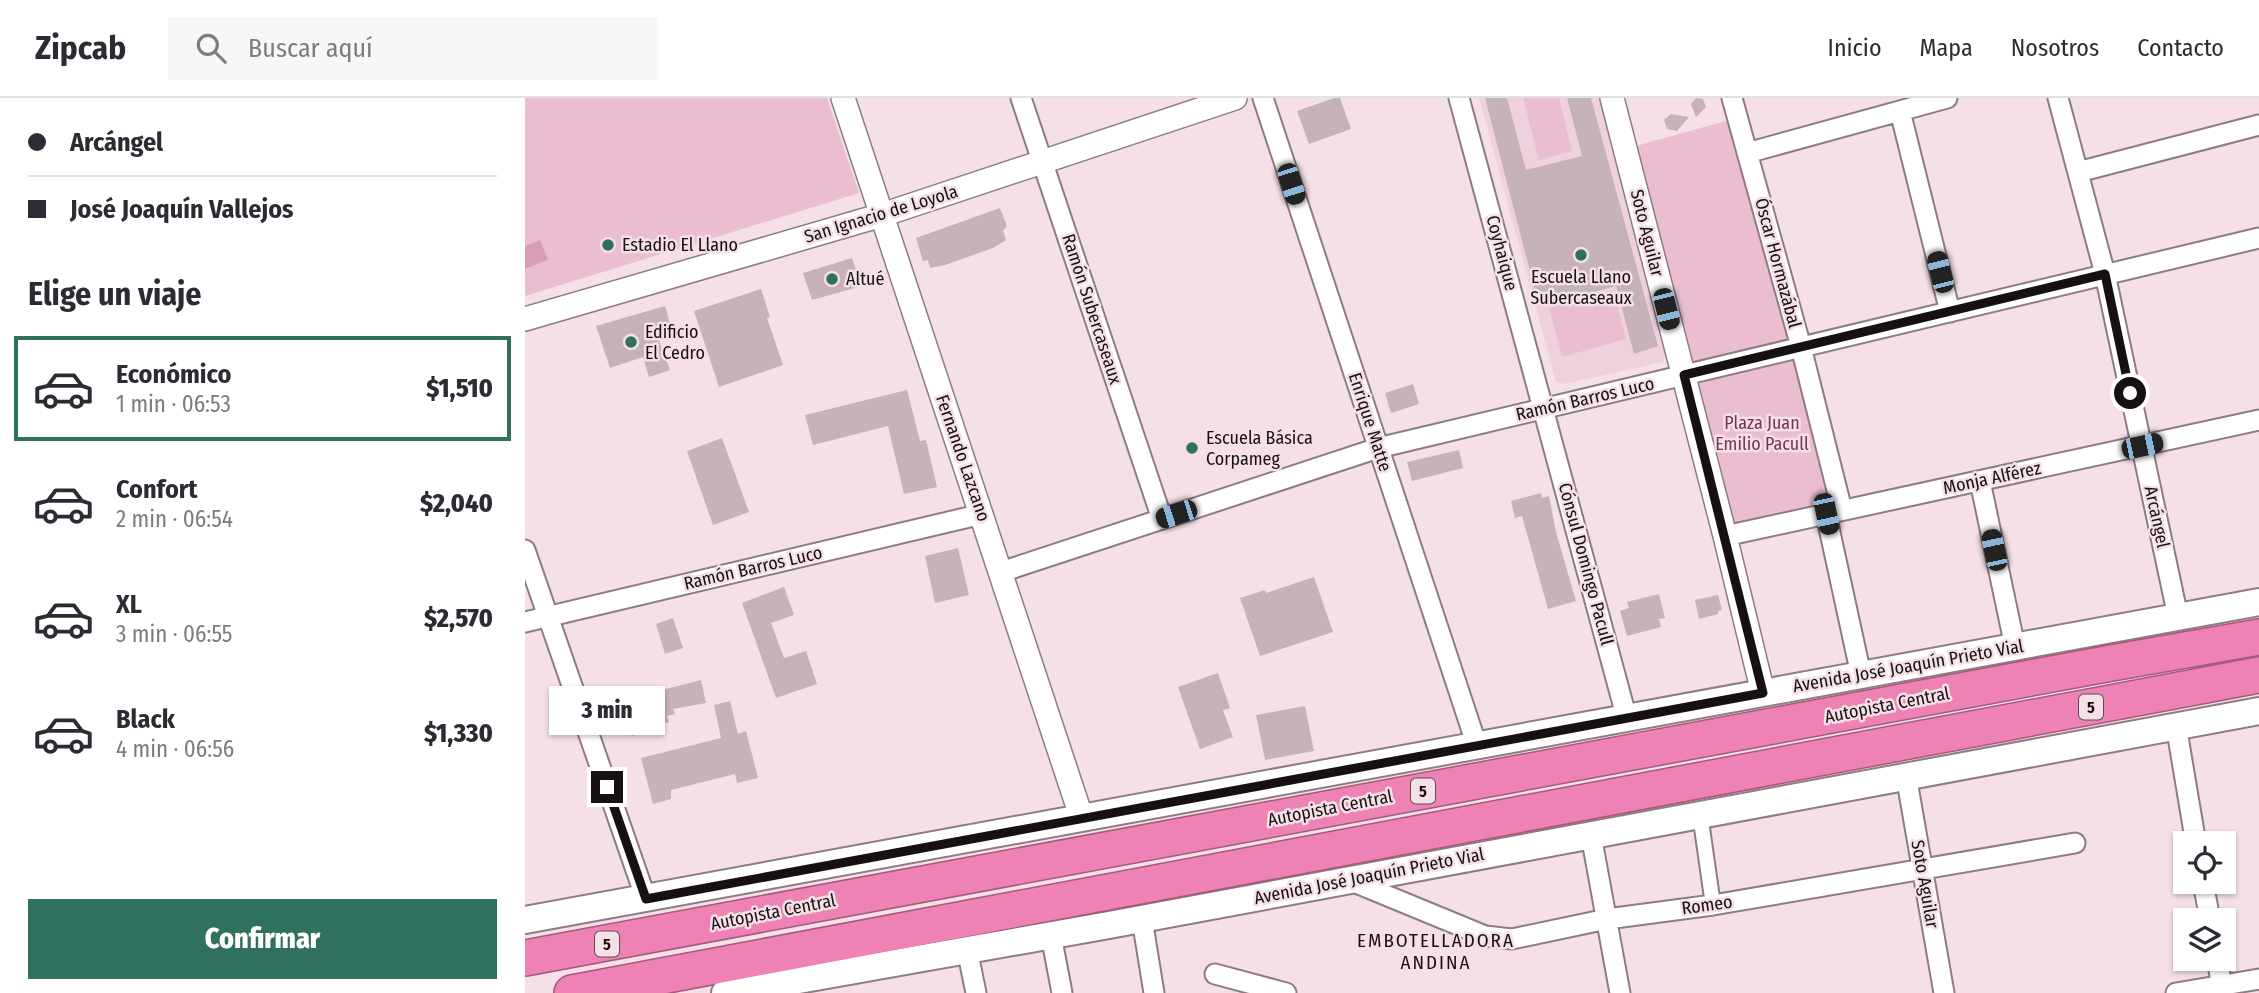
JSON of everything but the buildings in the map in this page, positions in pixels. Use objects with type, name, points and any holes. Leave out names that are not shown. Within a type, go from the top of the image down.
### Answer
[{"type":"highway","name":"Autopista Central","points":[[525,958],[2106,664],[2259,638]]},
{"type":"highway","name":"5","points":[[572,993],[2259,676]]},
{"type":"highway","points":[[525,939],[671,932]]},
{"type":"highway","points":[[650,993],[741,969],[781,953]]},
{"type":"main road","name":"Avenida José Joaquín Prieto Vial","points":[[525,920],[2259,602]]},
{"type":"main road","name":"Avenida José Joaquín Prieto Vial","points":[[725,993],[1142,919],[2259,711]]},
{"type":"street","name":"Fernando Lazcano","points":[[843,98],[1081,819]]},
{"type":"street","name":"Ramón Subercaseaux","points":[[1021,98],[1162,519]]},
{"type":"street","name":"San Ignacio de Loyola","points":[[525,319],[882,215],[1235,98]]},
{"type":"street","name":"Enrique Matte","points":[[1263,98],[1477,746]]},
{"type":"street","name":"Coyhaique","points":[[1459,98],[1544,408]]},
{"type":"street","name":"Soto Aguilar","points":[[1612,98],[1763,693]]},
{"type":"street","name":"Óscar Hormazábal","points":[[1732,98],[1801,348],[1834,512],[1861,675]]},
{"type":"street","points":[[1747,153],[1947,98]]},
{"type":"street","name":"Arcángel","points":[[2058,98],[2105,274],[2178,617]]},
{"type":"street","points":[[1900,111],[1950,312]]},
{"type":"street","points":[[2078,172],[2259,125]]},
{"type":"street","name":"Ramón Barros Luco","points":[[1001,572],[1378,448],[2259,238]]},
{"type":"street","name":"Cónsul Domingo Pacull","points":[[1544,408],[1627,719]]},
{"type":"street","name":"Monja Alférez","points":[[1725,536],[2259,420]]},
{"type":"street","points":[[1980,481],[2015,647]]},
{"type":"street","name":"Ramón Barros Luco","points":[[525,622],[982,514]]},
{"type":"street","points":[[525,550],[646,899]]},
{"type":"street","points":[[2175,725],[2194,831]]},
{"type":"street","name":"Soto Aguilar","points":[[1906,775],[1944,993]]},
{"type":"street","points":[[1700,814],[1713,905]]},
{"type":"street","points":[[1591,835],[1620,993]]},
{"type":"street","name":"Romeo","points":[[1348,880],[1493,938],[1512,939],[1607,919],[1923,871],[2075,843]]},
{"type":"street","points":[[1142,919],[1154,993]]},
{"type":"street","points":[[1051,935],[1062,993]]},
{"type":"street","points":[[967,949],[976,993]]},
{"type":"street","points":[[2219,971],[2223,989]]},
{"type":"street","points":[[1215,974],[1286,993]]},
{"type":"street","points":[[2176,993],[2223,989],[2259,979]]},
{"type":"shaded area","name":"Escuela Llano Subercaseaux","points":[[1479,98],[1599,98],[1666,357],[1663,362],[1563,384],[1556,382]]},
{"type":"shaded area","points":[[540,240],[548,260],[525,269],[525,246]]},
{"type":"green space","name":"Estadio El Llano","points":[[525,98],[827,98],[859,193],[525,296]]},
{"type":"green space","points":[[1523,98],[1559,98],[1572,151],[1539,160]]},
{"type":"green space","points":[[1729,120],[1793,339],[1692,364],[1636,146]]},
{"type":"green space","points":[[1613,290],[1626,339],[1562,357],[1549,308]]},
{"type":"green space","name":"Plaza Juan Emilio Pacull","points":[[1805,358],[1837,509],[1728,532],[1690,383]]},
{"type":"place","name":"Estadio El Llano","points":[[608,245]]},
{"type":"place","name":"Escuela Llano Subercaseaux","points":[[1581,255]]},
{"type":"place","name":"Altué","points":[[832,279]]},
{"type":"place","name":"Edificio El Cedro","points":[[631,342]]},
{"type":"place","name":"Escuela Básica Corpameg","points":[[1192,448]]},
{"type":"district","name":"EMBOTELLADORA ANDINA","points":[[1436,951]]},
{"type":"route","points":[[607,787],[646,899],[1763,693],[1684,375],[2105,274],[2130,393]]}]
